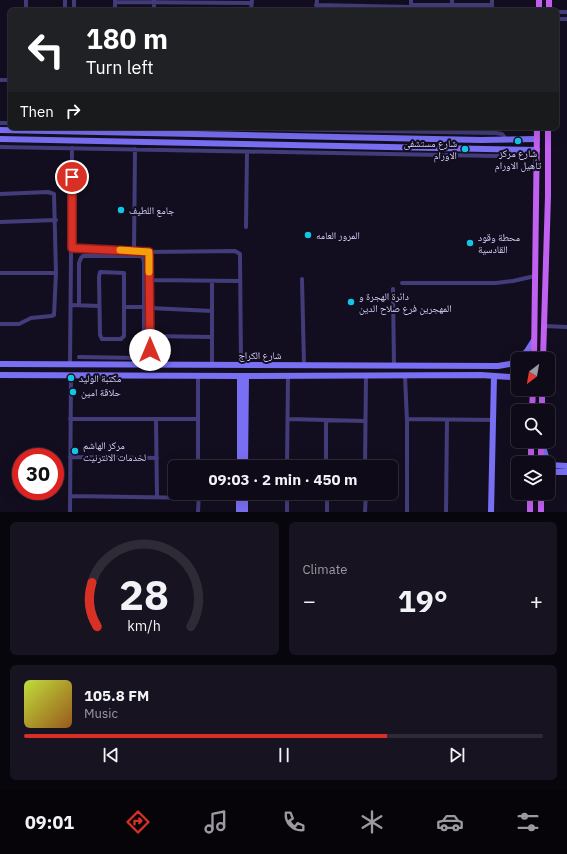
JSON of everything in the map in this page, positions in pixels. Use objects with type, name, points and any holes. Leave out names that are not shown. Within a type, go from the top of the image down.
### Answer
[{"type":"main road","points":[[534,352],[537,130]]},
{"type":"main road","points":[[543,352],[548,196],[548,130]]},
{"type":"main road","points":[[530,500],[530,512]]},
{"type":"main road","points":[[541,512],[542,500]]},
{"type":"street","points":[[317,0],[316,8],[411,5],[452,8],[492,2]]},
{"type":"street","points":[[452,0],[452,8]]},
{"type":"street","points":[[115,1],[251,2]]},
{"type":"street","points":[[0,130],[146,131],[271,136],[481,140],[537,139]]},
{"type":"street","points":[[343,137],[343,130],[423,132],[489,130],[500,134],[507,140]]},
{"type":"street","points":[[43,131],[43,140]]},
{"type":"street","points":[[423,132],[423,139]]},
{"type":"street","points":[[271,136],[271,144]]},
{"type":"street","points":[[0,139],[343,146],[496,156],[503,155],[508,150]]},
{"type":"street","points":[[481,140],[481,149]]},
{"type":"street","points":[[111,141],[111,149]]},
{"type":"street","points":[[0,146],[343,153],[481,149],[537,150]]},
{"type":"street","points":[[343,146],[343,153]]},
{"type":"street","points":[[70,364],[72,305],[72,148]]},
{"type":"street","points":[[134,251],[135,149]]},
{"type":"street","points":[[246,227],[247,152]]},
{"type":"street","points":[[0,194],[52,192],[54,194],[56,220],[54,315],[31,318],[19,324],[0,324]]},
{"type":"street","points":[[0,222],[56,220]]},
{"type":"street","points":[[72,248],[149,252],[235,251],[240,254],[241,365]]},
{"type":"street","points":[[149,252],[150,365]]},
{"type":"street","points":[[79,306],[79,263],[83,256],[140,256],[143,258],[144,355],[140,358],[79,357]]},
{"type":"street","points":[[100,272],[124,273],[124,307],[123,338],[102,339],[100,335],[99,306],[100,272]]},
{"type":"street","points":[[0,273],[56,273]]},
{"type":"street","points":[[402,283],[496,283],[513,282],[535,276]]},
{"type":"street","points":[[302,278],[304,365]]},
{"type":"street","points":[[150,280],[240,281]]},
{"type":"street","points":[[212,281],[212,365]]},
{"type":"street","points":[[393,289],[394,366]]},
{"type":"street","points":[[72,305],[99,306]]},
{"type":"street","points":[[124,307],[144,307]]},
{"type":"street","points":[[150,308],[212,311]]},
{"type":"street","points":[[544,326],[567,327]]},
{"type":"street","points":[[150,336],[212,337]]},
{"type":"street","name":"شارع الكراج","points":[[526,352],[534,340]]},
{"type":"street","name":"شارع الكراج","points":[[0,364],[498,366],[511,363]]},
{"type":"street","points":[[314,365],[314,376]]},
{"type":"street","points":[[0,375],[494,376],[511,377]]},
{"type":"street","points":[[70,512],[71,375]]},
{"type":"street","points":[[198,376],[198,460]]},
{"type":"street","points":[[240,460],[243,376]]},
{"type":"street","points":[[243,376],[245,460]]},
{"type":"street","points":[[287,460],[288,376]]},
{"type":"street","points":[[365,460],[366,376]]},
{"type":"street","points":[[406,376],[407,512]]},
{"type":"street","points":[[491,512],[494,376]]},
{"type":"street","points":[[70,419],[198,419]]},
{"type":"street","points":[[156,419],[157,497]]},
{"type":"street","points":[[288,419],[365,421]]},
{"type":"street","points":[[407,419],[493,420]]},
{"type":"street","points":[[326,420],[326,460]]},
{"type":"street","points":[[446,512],[447,420]]},
{"type":"street","points":[[544,448],[550,465],[567,466]]},
{"type":"street","points":[[70,457],[157,458]]},
{"type":"street","points":[[555,472],[567,472]]},
{"type":"street","points":[[70,496],[168,497]]},
{"type":"street","points":[[198,512],[199,500]]},
{"type":"street","points":[[239,500],[239,512]]},
{"type":"street","points":[[245,500],[245,512]]},
{"type":"street","points":[[287,500],[287,512]]},
{"type":"street","points":[[327,500],[327,512]]},
{"type":"street","points":[[366,500],[366,512]]},
{"type":"slow traffic","points":[[120,250],[149,252],[149,272]]},
{"type":"place","name":"شارع مركز تأهيل الاورام","points":[[518,141]]},
{"type":"place","name":"شارع مستشفى الاورام","points":[[465,149]]},
{"type":"place","name":"جامع اللطیف","points":[[121,210]]},
{"type":"place","name":"المرور العامه","points":[[308,235]]},
{"type":"place","name":"محطة وقود القادسية","points":[[470,243]]},
{"type":"place","name":"دائرة الهجرة و المهجرين فرع صلاح الدين","points":[[351,302]]},
{"type":"place","name":"مكتبة الوليد","points":[[71,378]]},
{"type":"place","name":"حلاقة امين","points":[[73,392]]},
{"type":"place","name":"مركز الهاشم لخدمات الانترنيت","points":[[75,451]]},
{"type":"route","points":[[72,177],[72,248],[149,252],[150,350]]}]
